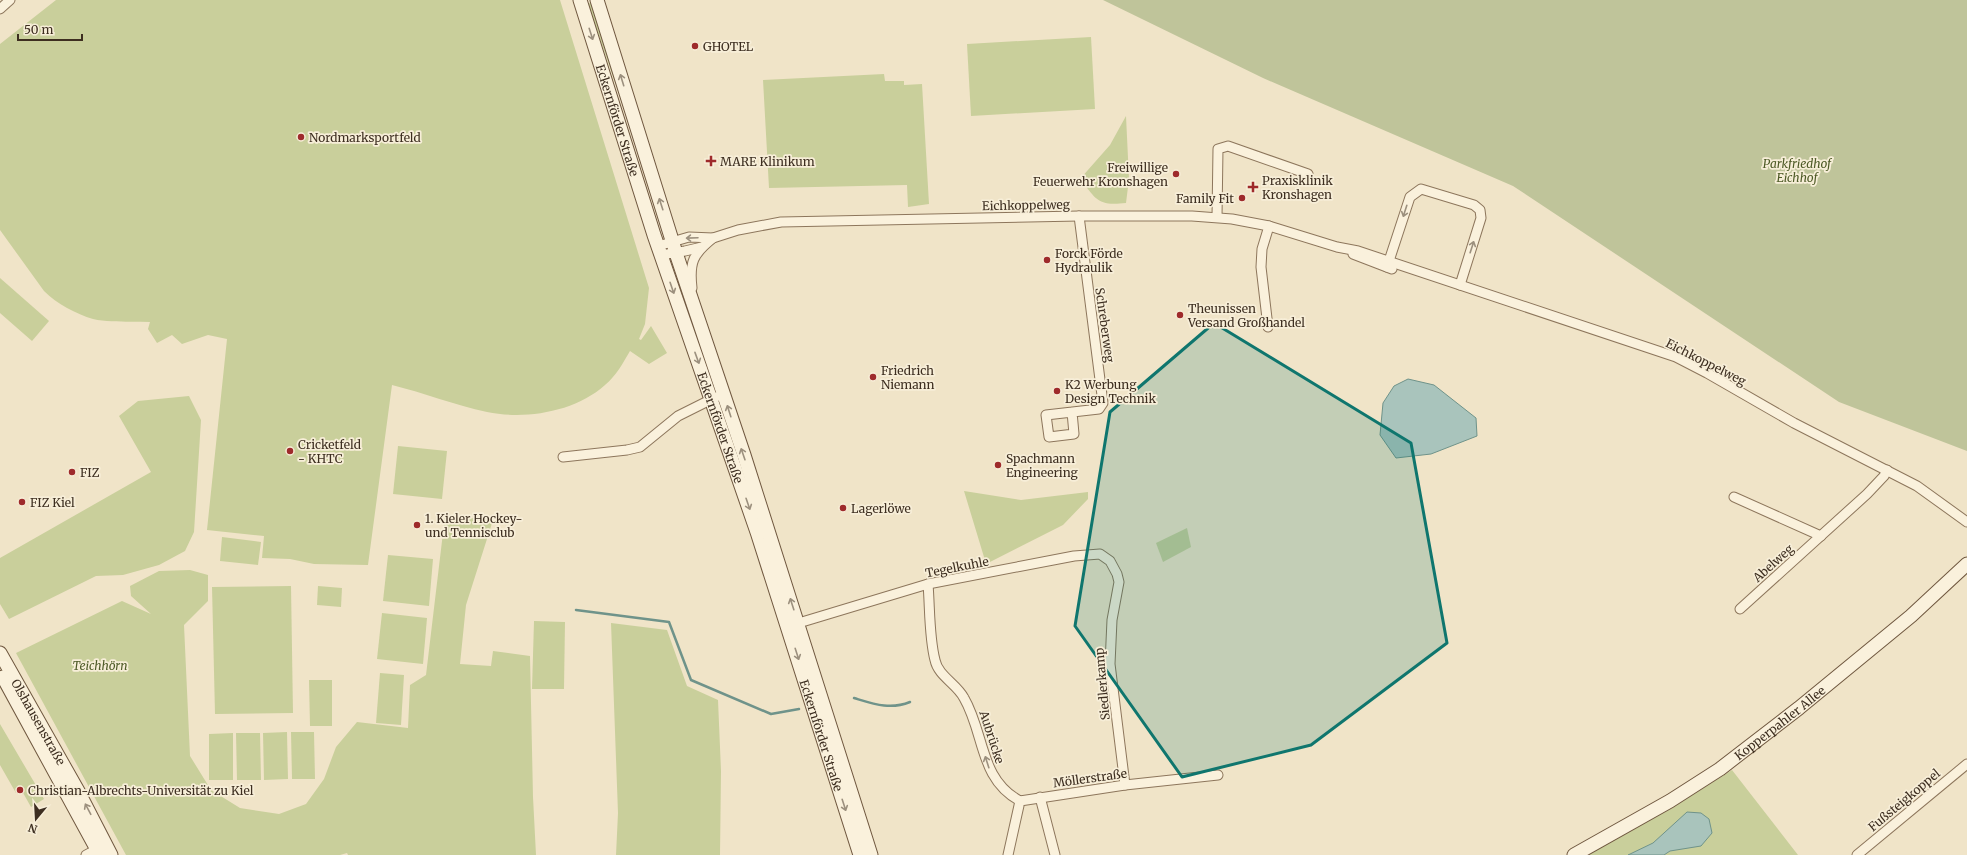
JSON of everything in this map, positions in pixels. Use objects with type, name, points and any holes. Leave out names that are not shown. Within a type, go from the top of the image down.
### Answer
[{"type":"main road","name":"Eckernförder Straße","points":[[580,0],[660,250],[717,397],[872,855]]},
{"type":"main road","name":"Eckernförder Straße","points":[[597,0],[690,295],[717,397]]},
{"type":"main road","name":"Kopperpahler Allee","points":[[1574,855],[1670,801],[1720,770],[1799,708],[1911,616],[1967,564]]},
{"type":"main road","name":"Eckernförder Straße","points":[[793,625],[860,855]]},
{"type":"main road","name":"Olshausenstraße","points":[[0,653],[78,791],[100,852]]},
{"type":"main road","name":"Olshausenstraße","points":[[0,672],[100,852]]},
{"type":"street","points":[[0,9],[10,0]]},
{"type":"street","points":[[1217,217],[1218,149],[1228,146],[1308,174]]},
{"type":"street","points":[[1388,264],[1410,197],[1421,189],[1474,205],[1480,210],[1481,218],[1460,285]]},
{"type":"street","name":"Eichkoppelweg","points":[[674,247],[689,237],[712,238],[738,230],[781,222],[1079,216],[1217,217],[1269,226],[1337,247],[1365,260],[1388,264],[1403,270],[1413,270],[1676,357],[1719,380],[1794,424],[1888,470],[1927,492],[1967,522]]},
{"type":"street","name":"Schreberweg","points":[[1072,412],[1099,409],[1103,403],[1079,216]]},
{"type":"street","points":[[1268,327],[1260,267],[1262,249],[1269,226]]},
{"type":"street","name":"Eichkoppelweg","points":[[690,295],[692,289],[691,266],[696,254],[712,238]]},
{"type":"street","name":"Eichkoppelweg","points":[[660,250],[674,247],[702,247]]},
{"type":"street","points":[[563,457],[627,450],[640,447],[673,419],[717,397]]},
{"type":"street","name":"Abelweg","points":[[1740,609],[1871,490],[1888,470]]},
{"type":"street","points":[[1734,497],[1821,536]]},
{"type":"street","name":"Tegelkuhle","points":[[793,625],[928,584],[1074,556],[1100,554],[1110,561],[1117,574],[1119,582]]},
{"type":"street","name":"Siedlerkamp","points":[[1119,582],[1112,620],[1110,664],[1124,785]]},
{"type":"street","name":"Aubrücke","points":[[928,584],[936,665],[946,678],[963,695],[974,716],[990,773],[1009,795],[1020,801]]},
{"type":"street","name":"Fußsteigkoppel","points":[[1857,855],[1967,764]]},
{"type":"street","name":"Möllerstraße","points":[[1020,801],[1124,785],[1218,775]]},
{"type":"street","points":[[1040,797],[1055,855]]},
{"type":"street","points":[[1008,855],[1020,801]]},
{"type":"highlighted area","points":[[1214,323],[1411,443],[1447,643],[1311,745],[1182,777],[1075,626],[1110,412]]},
{"type":"green space","name":"Nordmarksportfeld","points":[[56,0],[560,0],[649,288],[645,324],[639,339],[641,340],[651,326],[667,353],[649,364],[630,351],[613,378],[593,394],[564,408],[533,414],[517,415],[487,412],[392,385],[368,565],[314,564],[290,559],[262,558],[264,536],[207,530],[227,339],[208,335],[182,344],[172,335],[157,343],[148,329],[150,322],[93,319],[73,311],[44,291],[0,230],[0,44]]},
{"type":"green space","name":"Parkfriedhof Eichhof","points":[[1103,0],[1967,0],[1967,451],[1839,402],[1513,186],[1263,78]]},
{"type":"green space","points":[[592,2],[623,102],[622,103],[588,4]]},
{"type":"green space","points":[[1091,37],[1095,109],[971,116],[967,44]]},
{"type":"green space","points":[[884,74],[885,81],[904,81],[904,85],[922,84],[929,204],[908,207],[907,185],[769,188],[763,80]]},
{"type":"green space","points":[[1126,116],[1129,179],[1126,203],[1116,204],[1103,202],[1094,197],[1080,179],[1110,145]]},
{"type":"green space","points":[[0,278],[49,321],[32,341],[0,313]]},
{"type":"green space","points":[[189,396],[201,420],[194,532],[185,551],[159,565],[123,575],[96,576],[9,619],[0,604],[0,558],[151,472],[119,416],[138,401]]},
{"type":"green space","points":[[398,446],[447,451],[442,499],[393,494]]},
{"type":"green space","points":[[964,491],[1021,500],[1088,492],[1088,499],[1063,525],[988,563],[984,557]]},
{"type":"green space","name":"Teichhörn","points":[[445,516],[493,520],[466,605],[460,664],[491,666],[493,651],[530,656],[533,797],[536,855],[348,855],[347,853],[340,855],[126,855],[16,653],[122,601],[151,614],[131,596],[130,586],[159,571],[190,570],[208,575],[208,601],[184,625],[190,756],[211,790],[240,808],[279,814],[306,804],[324,779],[336,747],[357,722],[408,728],[410,685],[426,675]]},
{"type":"green space","points":[[1187,528],[1191,547],[1163,562],[1156,543]]},
{"type":"green space","points":[[222,537],[261,542],[258,565],[220,561]]},
{"type":"green space","points":[[388,555],[433,559],[429,606],[383,601]]},
{"type":"green space","points":[[291,586],[293,713],[215,714],[212,587]]},
{"type":"green space","points":[[318,586],[342,588],[341,607],[317,605]]},
{"type":"green space","points":[[382,613],[427,618],[423,664],[377,659]]},
{"type":"green space","points":[[534,621],[565,622],[564,689],[532,689]]},
{"type":"green space","points":[[611,623],[667,630],[687,686],[718,700],[721,771],[720,855],[616,855],[618,813]]},
{"type":"green space","points":[[380,673],[404,675],[401,725],[376,723]]},
{"type":"green space","points":[[309,680],[332,680],[332,726],[310,726]]},
{"type":"green space","points":[[0,724],[44,799],[31,807],[22,791],[16,793],[0,765]]},
{"type":"green space","points":[[287,732],[288,779],[264,780],[263,733]]},
{"type":"green space","points":[[291,732],[314,732],[315,779],[292,779]]},
{"type":"green space","points":[[233,733],[233,780],[209,780],[209,734]]},
{"type":"green space","points":[[236,733],[260,733],[261,780],[237,780]]},
{"type":"green space","points":[[1732,770],[1798,855],[1587,855],[1672,808]]},
{"type":"water","points":[[1408,379],[1434,385],[1476,418],[1477,436],[1431,454],[1396,458],[1380,435],[1383,403],[1394,386]]},
{"type":"water","points":[[1687,812],[1701,813],[1709,819],[1712,833],[1701,846],[1670,851],[1664,855],[1628,855],[1653,843]]},
{"type":"waterway","points":[[576,610],[669,622],[691,680],[771,714],[799,709]]},
{"type":"waterway","points":[[854,698],[889,706],[896,706],[910,702]]},
{"type":"place","name":"GHOTEL","points":[[695,46]]},
{"type":"place","name":"Nordmarksportfeld","points":[[301,137]]},
{"type":"place","name":"MARE Klinikum","points":[[711,161]]},
{"type":"place","name":"Freiwillige Feuerwehr Kronshagen","points":[[1176,174]]},
{"type":"place","name":"Praxisklinik Kronshagen","points":[[1253,187]]},
{"type":"place","name":"Family Fit","points":[[1242,198]]},
{"type":"place","name":"Forck Förde Hydraulik","points":[[1047,260]]},
{"type":"place","name":"Theunissen Versand Großhandel","points":[[1180,315]]},
{"type":"place","name":"Friedrich Niemann","points":[[873,377]]},
{"type":"place","name":"K2 Werbung Design Technik","points":[[1057,391]]},
{"type":"place","name":"Cricketfeld - KHTC","points":[[290,451]]},
{"type":"place","name":"Spachmann Engineering","points":[[998,465]]},
{"type":"place","name":"FIZ","points":[[72,472]]},
{"type":"place","name":"FIZ Kiel","points":[[22,502]]},
{"type":"place","name":"Lagerlöwe","points":[[843,508]]},
{"type":"place","name":"1. Kieler Hockey- und Tennisclub","points":[[417,525]]},
{"type":"place","name":"Christian-Albrechts-Universität zu Kiel","points":[[20,790]]}]
